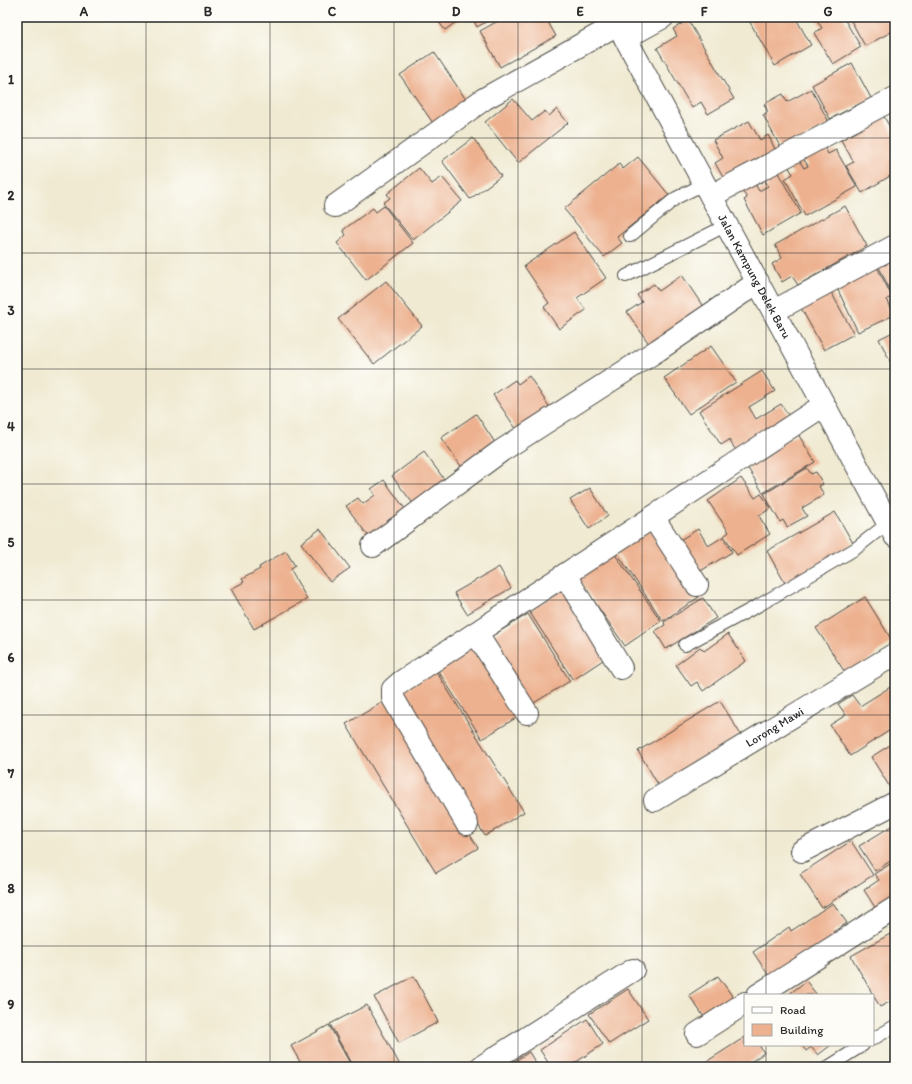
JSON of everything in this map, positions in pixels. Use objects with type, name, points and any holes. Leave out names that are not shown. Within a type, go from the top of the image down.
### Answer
[{"type":"street","points":[[335,206],[484,99],[619,26],[663,17]]},
{"type":"street","name":"Jalan Kampung Delek Baru","points":[[619,26],[824,405],[893,526]]},
{"type":"street","points":[[708,190],[895,98]]},
{"type":"street","points":[[774,311],[895,246]]},
{"type":"street","points":[[373,546],[501,451],[658,350],[758,282]]},
{"type":"street","points":[[468,824],[393,698],[393,689],[401,682],[824,405]]},
{"type":"street","points":[[653,517],[697,585]]},
{"type":"street","points":[[565,574],[621,668]]},
{"type":"street","points":[[476,633],[527,713]]},
{"type":"street","name":"Lorong Mawi","points":[[655,800],[895,654]]},
{"type":"street","points":[[802,851],[895,803]]},
{"type":"street","points":[[760,994],[895,908]]},
{"type":"street","points":[[480,1067],[633,970]]},
{"type":"street","points":[[697,1034],[744,1004]]},
{"type":"lane","points":[[630,236],[676,198],[708,190]]},
{"type":"lane","points":[[626,276],[727,225]]},
{"type":"lane","points":[[685,645],[761,604],[893,526]]},
{"type":"lane","points":[[874,1038],[895,1026]]},
{"type":"lane","points":[[828,1067],[861,1046]]},
{"type":"building","points":[[435,17],[463,17],[445,30]]},
{"type":"building","points":[[472,17],[495,17],[477,27]]},
{"type":"building","points":[[505,17],[545,17],[556,36],[500,67],[480,31]]},
{"type":"building","points":[[747,17],[795,17],[811,45],[775,66]]},
{"type":"building","points":[[822,17],[843,17],[861,47],[833,64],[814,33],[822,28],[817,20]]},
{"type":"building","points":[[849,17],[895,17],[895,30],[865,46]]},
{"type":"building","points":[[688,20],[734,99],[708,114],[701,102],[692,108],[657,48],[677,36],[673,29]]},
{"type":"building","points":[[434,52],[469,104],[435,126],[400,75]]},
{"type":"building","points":[[852,63],[871,98],[830,119],[812,85]]},
{"type":"building","points":[[811,89],[830,124],[782,150],[763,115],[768,112],[764,104],[783,94],[787,102]]},
{"type":"building","points":[[513,99],[532,121],[545,111],[549,116],[557,109],[568,123],[518,163],[485,122]]},
{"type":"building","points":[[883,115],[895,136],[895,173],[862,193],[846,166],[854,162],[841,140]]},
{"type":"building","points":[[749,121],[760,140],[768,135],[777,153],[725,181],[715,163],[723,158],[713,140]]},
{"type":"building","points":[[473,138],[501,176],[470,199],[442,161]]},
{"type":"building","points":[[824,146],[828,154],[836,150],[857,187],[805,216],[785,179],[793,174],[788,166],[799,160],[804,168],[808,166],[803,158]]},
{"type":"building","points":[[638,157],[669,195],[617,237],[622,243],[604,257],[564,209],[619,164],[623,169]]},
{"type":"building","points":[[419,168],[432,184],[442,177],[462,201],[413,240],[383,203],[390,198],[387,194]]},
{"type":"building","points":[[777,171],[801,213],[763,235],[744,200],[747,198],[741,189],[754,182],[759,191],[768,186],[764,179]]},
{"type":"building","points":[[384,206],[413,243],[366,280],[337,243],[346,235],[343,230],[373,208],[376,212]]},
{"type":"building","points":[[845,206],[867,246],[798,285],[792,276],[782,282],[772,264],[782,258],[775,245]]},
{"type":"building","points":[[574,232],[606,278],[577,298],[586,310],[559,329],[544,307],[549,303],[524,266]]},
{"type":"building","points":[[895,253],[895,301],[879,267],[887,264],[884,258]]},
{"type":"building","points":[[876,265],[892,297],[887,299],[894,315],[858,332],[835,284]]},
{"type":"building","points":[[682,275],[708,314],[654,351],[627,312],[642,302],[637,295],[654,284],[659,291]]},
{"type":"building","points":[[386,281],[422,326],[374,364],[338,319]]},
{"type":"building","points":[[831,292],[854,334],[824,350],[801,308]]},
{"type":"building","points":[[895,331],[895,371],[879,339]]},
{"type":"building","points":[[711,346],[736,382],[689,414],[664,378]]},
{"type":"building","points":[[762,371],[775,391],[749,407],[756,419],[781,404],[791,419],[738,453],[729,440],[721,445],[699,411]]},
{"type":"building","points":[[529,376],[552,411],[519,433],[493,395],[515,380],[518,384]]},
{"type":"building","points":[[476,414],[500,450],[466,473],[441,438]]},
{"type":"building","points":[[798,434],[815,462],[763,493],[746,465]]},
{"type":"building","points":[[424,452],[450,487],[418,510],[392,476]]},
{"type":"building","points":[[807,468],[811,474],[816,472],[823,484],[819,486],[824,495],[802,508],[807,516],[787,527],[783,520],[780,522],[764,494]]},
{"type":"building","points":[[741,478],[755,498],[761,494],[771,508],[759,516],[770,534],[737,555],[724,536],[729,532],[708,501]]},
{"type":"building","points":[[384,480],[411,517],[374,544],[346,506],[358,498],[363,504],[375,495],[371,489]]},
{"type":"building","points":[[590,488],[608,516],[589,529],[570,500]]},
{"type":"building","points":[[835,512],[853,543],[785,583],[767,551]]},
{"type":"building","points":[[320,529],[350,568],[330,582],[301,543]]},
{"type":"building","points":[[652,529],[699,597],[663,621],[617,553]]},
{"type":"building","points":[[698,529],[708,546],[723,537],[732,552],[699,572],[680,540]]},
{"type":"building","points":[[286,551],[295,566],[290,569],[307,599],[254,629],[231,589],[244,582],[242,579],[260,569],[259,567]]},
{"type":"building","points":[[614,553],[661,621],[625,646],[578,578]]},
{"type":"building","points":[[499,567],[511,588],[467,614],[454,593]]},
{"type":"building","points":[[566,588],[609,656],[573,680],[529,611]]},
{"type":"building","points":[[865,597],[893,642],[879,651],[848,677],[816,628]]},
{"type":"building","points":[[703,598],[716,618],[666,649],[655,631],[665,625],[664,622]]},
{"type":"building","points":[[528,614],[570,681],[529,706],[487,639]]},
{"type":"building","points":[[728,634],[746,661],[703,691],[697,682],[691,686],[676,665],[700,647],[704,651]]},
{"type":"building","points":[[475,645],[519,716],[482,739],[437,669]]},
{"type":"building","points":[[436,671],[524,812],[485,836],[397,694]]},
{"type":"building","points":[[895,684],[895,727],[850,756],[830,725],[846,715],[838,704],[852,695],[860,706]]},
{"type":"building","points":[[388,699],[478,848],[436,873],[346,724]]},
{"type":"building","points":[[720,701],[741,735],[659,786],[638,751]]},
{"type":"building","points":[[895,742],[895,786],[891,789],[871,757]]},
{"type":"building","points":[[895,824],[895,858],[875,871],[859,846]]},
{"type":"building","points":[[851,841],[873,875],[822,908],[800,874]]},
{"type":"building","points":[[895,861],[895,897],[876,909],[864,890],[879,880],[874,874]]},
{"type":"building","points":[[833,903],[847,923],[833,932],[836,936],[771,979],[753,952],[789,927],[791,931]]},
{"type":"building","points":[[890,934],[895,942],[895,999],[880,1007],[874,994],[851,956]]},
{"type":"building","points":[[414,976],[438,1022],[399,1043],[374,997]]},
{"type":"building","points":[[718,976],[735,1000],[706,1020],[689,995]]},
{"type":"building","points":[[806,981],[816,994],[789,994]]},
{"type":"building","points":[[628,989],[648,1019],[609,1044],[589,1014]]},
{"type":"building","points":[[367,1005],[401,1067],[353,1067],[330,1024]]},
{"type":"building","points":[[587,1019],[603,1044],[569,1067],[551,1067],[540,1050]]},
{"type":"building","points":[[329,1025],[352,1067],[303,1067],[291,1046]]},
{"type":"building","points":[[744,1038],[744,1046],[760,1046],[764,1053],[743,1067],[698,1067]]},
{"type":"building","points":[[803,1046],[830,1046],[818,1055],[811,1047],[806,1051]]},
{"type":"building","points":[[529,1052],[538,1067],[506,1067]]}]
